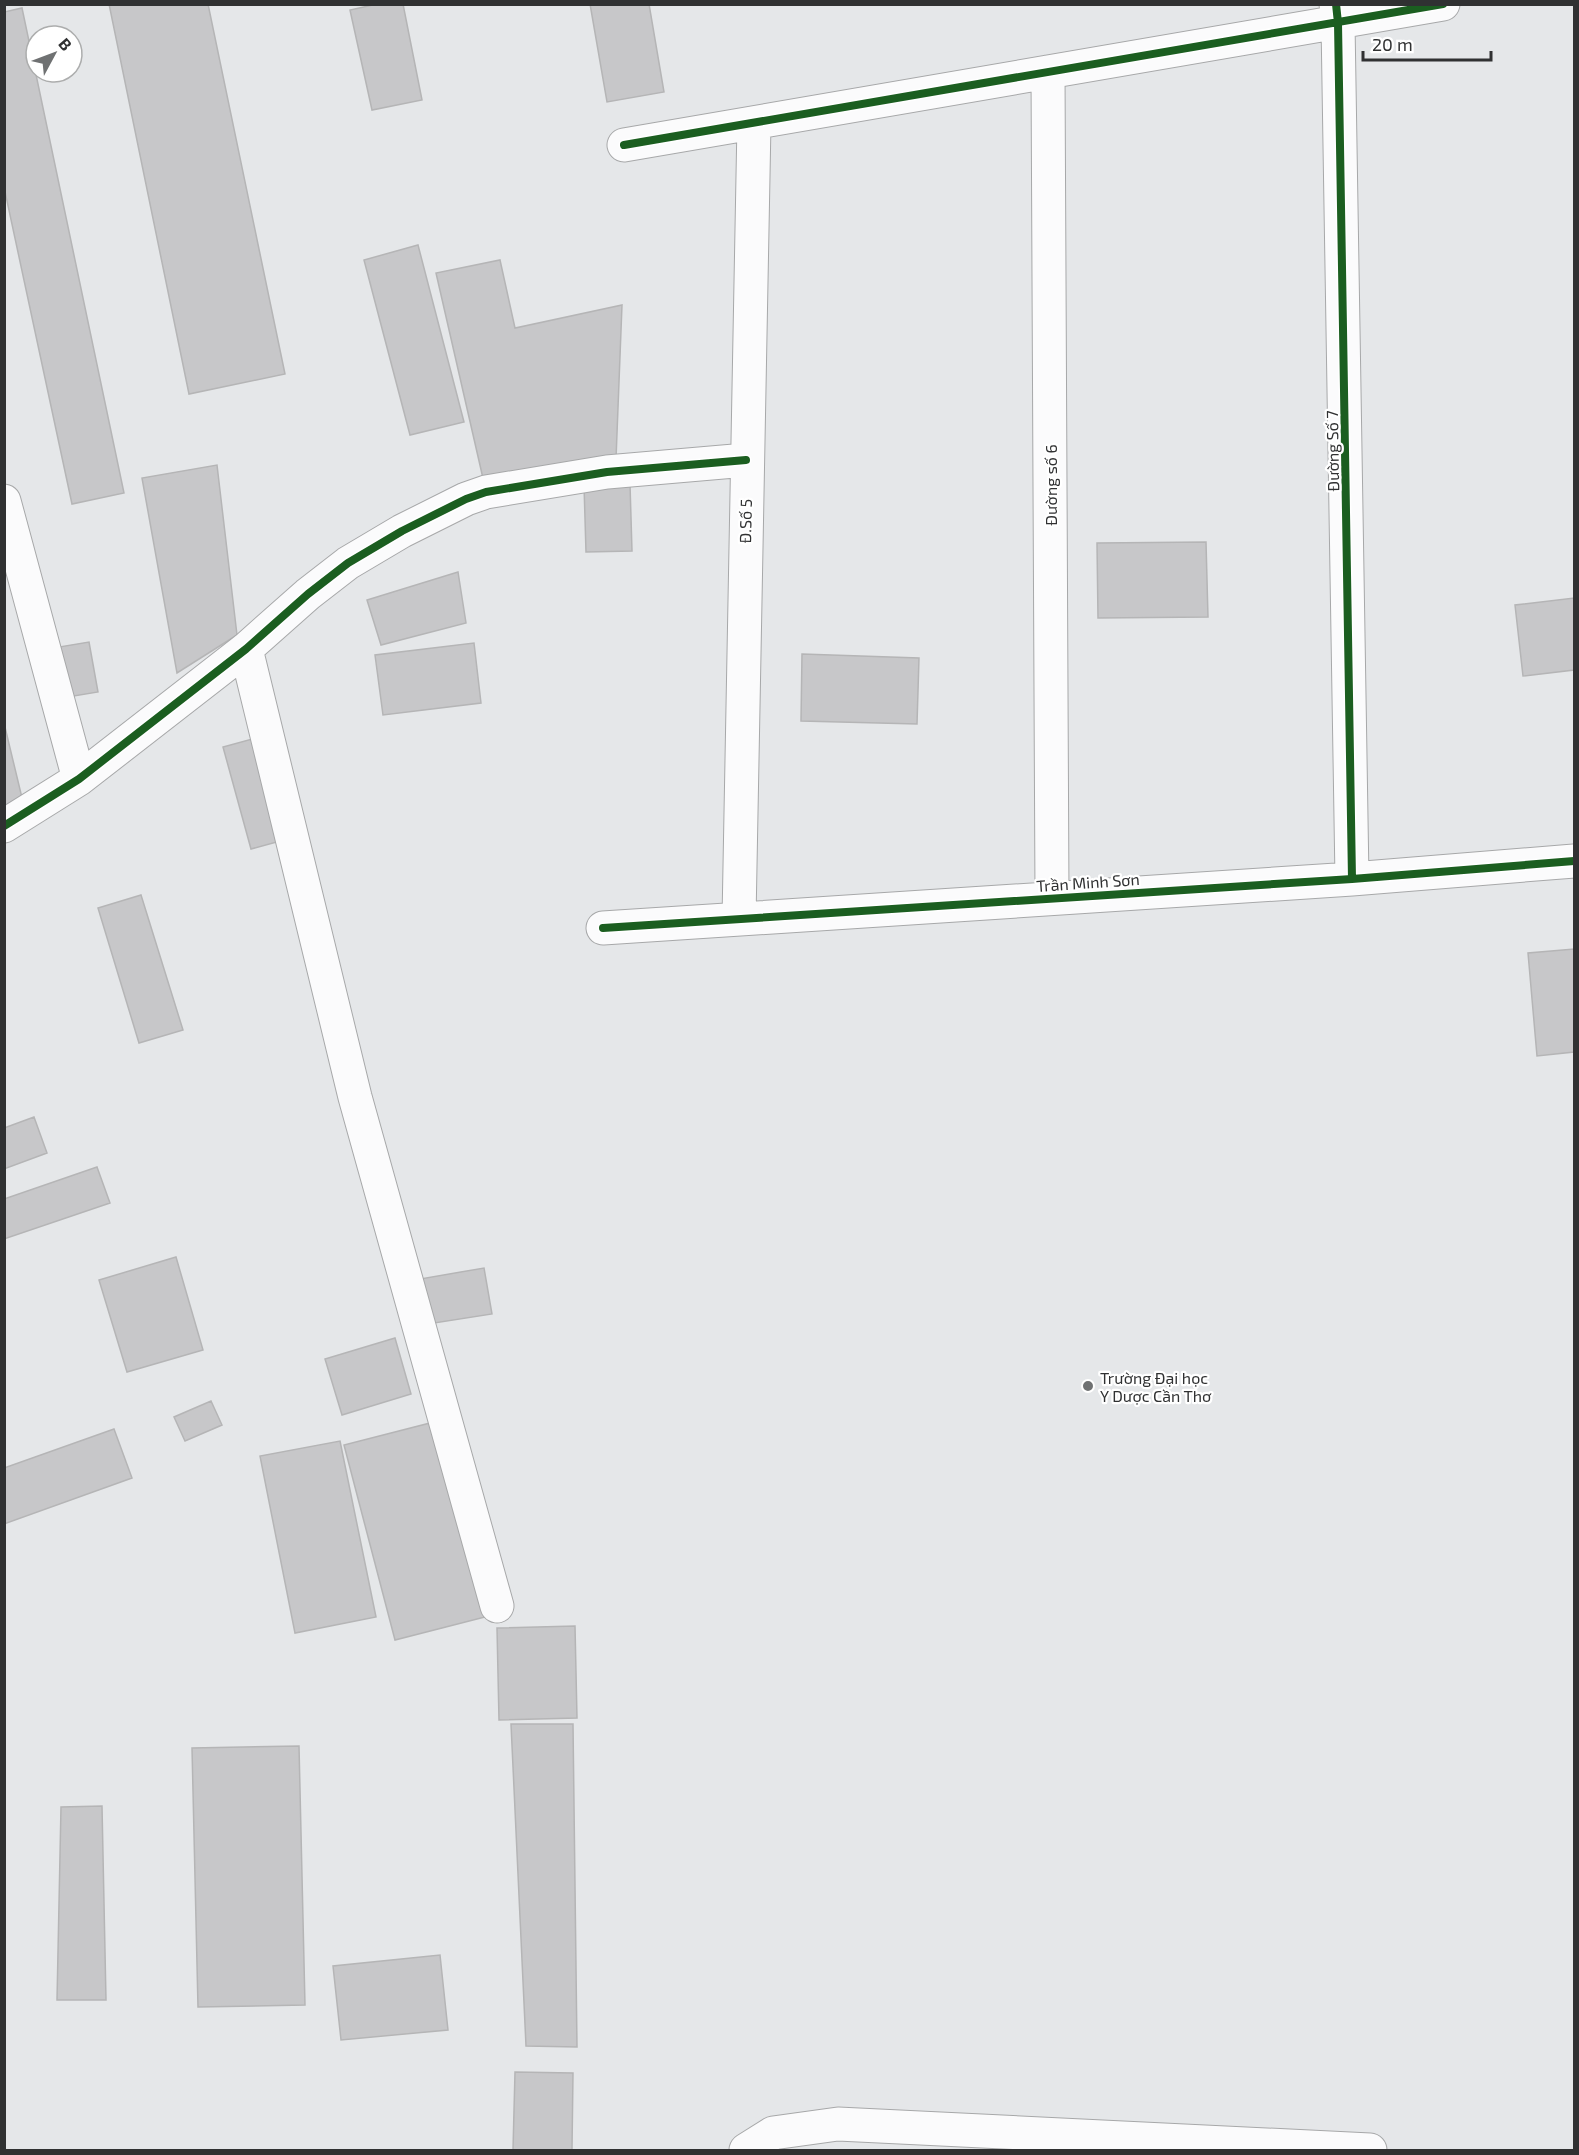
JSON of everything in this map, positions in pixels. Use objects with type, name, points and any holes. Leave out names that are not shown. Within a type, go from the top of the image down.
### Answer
[{"type":"street","points":[[624,145],[1048,72],[1337,14],[1443,4]]},
{"type":"street","name":"Đường Số 7","points":[[1337,14],[1352,879]]},
{"type":"street","name":"Đường số 6","points":[[1048,72],[1052,897]]},
{"type":"street","name":"Đ.Số 5","points":[[739,919],[754,123]]},
{"type":"street","points":[[4,826],[79,779],[246,649],[308,594],[348,563],[402,531],[486,492],[607,472],[746,460]]},
{"type":"street","points":[[4,501],[79,779]]},
{"type":"street","points":[[246,649],[355,1097],[497,1606]]},
{"type":"street","name":"Trần Minh Sơn","points":[[603,928],[1352,879],[1575,861]]},
{"type":"street","points":[[746,2151],[773,2133],[838,2124],[1370,2151]]},
{"type":"building","points":[[109,4],[208,4],[285,374],[189,394]]},
{"type":"building","points":[[377,4],[403,4],[422,100],[372,110],[350,10]]},
{"type":"building","points":[[590,4],[649,4],[664,92],[607,102]]},
{"type":"building","points":[[22,8],[25,24],[24,84],[38,84],[124,493],[72,504],[4,187],[4,12]]},
{"type":"building","points":[[418,245],[464,422],[410,435],[364,260]]},
{"type":"building","points":[[500,260],[515,328],[622,305],[616,459],[485,487],[436,273]]},
{"type":"building","points":[[217,465],[237,635],[177,673],[142,478]]},
{"type":"building","points":[[630,484],[632,551],[586,552],[584,485]]},
{"type":"building","points":[[1206,542],[1208,617],[1098,618],[1097,543]]},
{"type":"building","points":[[458,572],[466,623],[381,645],[367,600]]},
{"type":"building","points":[[1574,598],[1574,670],[1523,676],[1515,605]]},
{"type":"building","points":[[89,642],[98,692],[68,697],[59,647]]},
{"type":"building","points":[[474,643],[481,703],[383,715],[375,655]]},
{"type":"building","points":[[802,654],[919,658],[917,724],[801,721]]},
{"type":"building","points":[[4,723],[23,802],[4,806]]},
{"type":"building","points":[[256,738],[284,840],[251,849],[223,747]]},
{"type":"building","points":[[141,895],[183,1030],[139,1043],[98,908]]},
{"type":"building","points":[[1574,949],[1574,1052],[1537,1056],[1528,953]]},
{"type":"building","points":[[34,1117],[47,1153],[4,1169],[4,1128]]},
{"type":"building","points":[[97,1167],[110,1203],[4,1239],[4,1199]]},
{"type":"building","points":[[176,1257],[203,1350],[127,1372],[99,1280]]},
{"type":"building","points":[[484,1268],[492,1314],[428,1324],[420,1279]]},
{"type":"building","points":[[395,1338],[411,1394],[342,1415],[325,1359]]},
{"type":"building","points":[[211,1401],[222,1425],[185,1441],[174,1417]]},
{"type":"building","points":[[434,1422],[485,1617],[395,1640],[344,1445]]},
{"type":"building","points":[[114,1429],[132,1478],[4,1524],[4,1468]]},
{"type":"building","points":[[340,1441],[376,1617],[295,1633],[260,1456]]},
{"type":"building","points":[[575,1626],[577,1718],[499,1720],[497,1628]]},
{"type":"building","points":[[511,1724],[573,1724],[577,2047],[526,2046]]},
{"type":"building","points":[[299,1746],[305,2005],[198,2007],[192,1748]]},
{"type":"building","points":[[102,1806],[106,2000],[57,2000],[61,1807]]},
{"type":"building","points":[[440,1955],[448,2030],[341,2040],[333,1966]]},
{"type":"building","points":[[515,2072],[573,2073],[572,2150],[513,2150]]},
{"type":"cycle path","points":[[1336,4],[1352,879]]},
{"type":"cycle path","points":[[624,145],[1443,4]]},
{"type":"cycle path","points":[[4,826],[79,779],[246,649],[308,594],[348,563],[402,531],[466,499],[486,492],[607,472],[746,460]]},
{"type":"cycle path","points":[[603,928],[1352,879],[1574,861]]},
{"type":"place","name":"Trường Đại học Y Dược Cần Thơ","points":[[1088,1386]]}]
